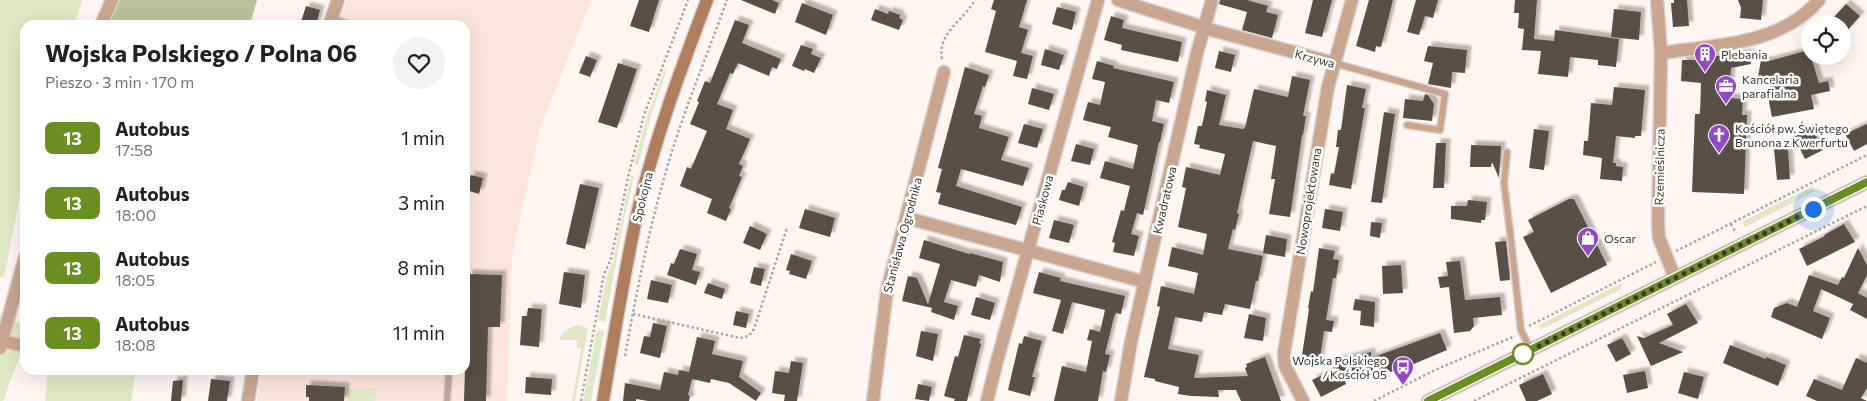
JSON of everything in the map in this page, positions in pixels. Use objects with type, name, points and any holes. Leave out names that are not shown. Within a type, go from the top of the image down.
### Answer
[{"type":"main road","name":"Spokojna","points":[[603,401],[638,210],[672,91],[707,0]]},
{"type":"main road","points":[[1428,401],[1867,182]]},
{"type":"street","points":[[103,20],[112,0]]},
{"type":"street","points":[[331,20],[338,0]]},
{"type":"street","name":"Piaskowa","points":[[987,401],[1098,0]]},
{"type":"street","name":"Krzywa","points":[[1118,0],[1204,27],[1334,63]]},
{"type":"street","name":"Kwadratowa","points":[[1121,401],[1131,342],[1204,27],[1212,0]]},
{"type":"street","name":"Nowoprojektowana","points":[[1303,401],[1286,366],[1284,353],[1318,143],[1334,63],[1352,0]]},
{"type":"street","name":"Rzemieślnicza","points":[[1657,0],[1661,53],[1658,223],[1659,238],[1675,278]]},
{"type":"street","points":[[1661,53],[1764,36],[1795,22],[1819,0]]},
{"type":"street","name":"Stanisława Ogrodnika","points":[[874,401],[884,303],[944,72]]},
{"type":"street","points":[[907,218],[1145,282]]},
{"type":"street","points":[[20,271],[4,316],[1,344],[20,346]]},
{"type":"street","points":[[248,401],[252,375]]},
{"type":"lane","name":"Krzywa","points":[[1334,63],[1445,94],[1440,130],[1407,125]]},
{"type":"lane","points":[[1507,152],[1504,183],[1522,331],[1531,350]]},
{"type":"lane","points":[[447,401],[449,375]]},
{"type":"path","points":[[625,357],[649,235],[666,171],[727,0]]},
{"type":"path","points":[[944,72],[941,56],[945,37],[970,9],[975,0]]},
{"type":"path","points":[[1374,401],[1435,370],[1522,331],[1867,155]]},
{"type":"path","points":[[1474,401],[1867,206]]},
{"type":"path","points":[[619,311],[740,338],[749,336],[754,329],[786,228]]},
{"type":"shaded area","points":[[347,0],[591,0],[541,125],[512,256],[507,401],[257,401],[260,375],[470,375],[470,20],[341,20]]},
{"type":"green space","points":[[0,0],[82,0],[76,20],[20,20],[20,196],[4,277],[0,278]]},
{"type":"green space","points":[[115,0],[257,0],[251,20],[108,20]]},
{"type":"green space","points":[[665,68],[667,69],[651,116],[638,165],[634,164],[647,116]]},
{"type":"green space","points":[[631,176],[634,176],[605,322],[598,320]]},
{"type":"green space","points":[[1813,186],[1816,191],[1745,227],[1742,222]]},
{"type":"green space","points":[[1622,283],[1621,289],[1540,330],[1539,325]]},
{"type":"green space","points":[[0,314],[20,323],[20,355],[3,401],[0,401]]},
{"type":"green space","points":[[577,325],[588,328],[575,401],[572,401],[581,348],[577,348],[577,340],[560,340],[564,332]]},
{"type":"green space","points":[[597,330],[604,331],[591,401],[583,401]]},
{"type":"green space","points":[[48,375],[135,375],[131,401],[45,401]]},
{"type":"green space","points":[[347,388],[376,389],[375,401],[347,401]]},
{"type":"building","points":[[639,0],[659,0],[649,32],[630,26]]},
{"type":"building","points":[[741,0],[772,0],[779,3],[775,14]]},
{"type":"building","points":[[994,0],[1027,0],[1019,27],[1028,30],[1021,53],[1033,56],[1027,79],[1013,76],[1017,61],[985,52],[996,11],[991,9]]},
{"type":"building","points":[[1220,0],[1247,0],[1268,6],[1266,12],[1278,15],[1272,38],[1242,30],[1247,12],[1219,4]]},
{"type":"building","points":[[1313,0],[1332,0],[1322,37],[1305,33]]},
{"type":"building","points":[[1369,0],[1393,0],[1381,47],[1376,46],[1375,52],[1356,46]]},
{"type":"building","points":[[1416,0],[1438,0],[1433,18],[1425,16],[1419,35],[1407,32]]},
{"type":"building","points":[[1515,0],[1537,0],[1534,39],[1554,41],[1555,30],[1619,39],[1616,67],[1598,65],[1598,60],[1570,57],[1568,77],[1538,74],[1541,51],[1522,50],[1524,29],[1518,28],[1519,13],[1514,13]]},
{"type":"building","points":[[1674,0],[1687,0],[1689,26],[1673,27],[1671,3],[1674,3]]},
{"type":"building","points":[[1738,0],[1763,0],[1761,20],[1740,18],[1741,8]]},
{"type":"building","points":[[802,3],[833,15],[826,35],[795,22]]},
{"type":"building","points":[[1846,4],[1860,16],[1851,26],[1851,15],[1836,15]]},
{"type":"building","points":[[306,6],[320,10],[317,20],[302,20]]},
{"type":"building","points":[[1057,7],[1076,12],[1072,30],[1052,24]]},
{"type":"building","points":[[875,9],[888,14],[889,11],[900,15],[899,18],[903,20],[899,30],[871,20]]},
{"type":"building","points":[[1614,9],[1641,12],[1639,40],[1611,37]]},
{"type":"building","points":[[1111,16],[1124,20],[1122,28],[1182,42],[1178,62],[1121,50],[1122,45],[1104,40]]},
{"type":"building","points":[[735,20],[749,25],[742,43],[781,59],[777,69],[772,67],[769,76],[738,63],[733,74],[730,73],[717,104],[733,110],[726,129],[750,139],[739,164],[743,166],[739,176],[742,177],[729,208],[731,209],[726,221],[707,213],[712,199],[680,186],[687,167],[691,169],[707,131],[690,124],[699,102],[697,101],[705,81],[710,83]]},
{"type":"building","points":[[801,45],[813,49],[811,54],[821,58],[814,73],[792,66]]},
{"type":"building","points":[[1428,46],[1467,50],[1465,73],[1452,72],[1451,88],[1428,84],[1433,63],[1424,61]]},
{"type":"building","points":[[1045,49],[1064,55],[1059,70],[1041,65]]},
{"type":"building","points":[[1219,51],[1235,55],[1231,72],[1215,68]]},
{"type":"building","points":[[1801,52],[1801,65],[1814,65],[1819,83],[1828,81],[1830,91],[1811,95],[1814,109],[1772,117],[1769,102],[1771,79],[1758,77],[1761,60],[1769,61]]},
{"type":"building","name":"Kościół pw. Świętego Brunona z Kwerfurtu","points":[[1749,53],[1751,64],[1731,68],[1729,98],[1743,99],[1742,115],[1747,115],[1744,194],[1692,192],[1695,114],[1700,114],[1701,83],[1681,81],[1682,60],[1704,60],[1704,56],[1732,56]]},
{"type":"building","points":[[586,56],[597,60],[590,77],[579,73]]},
{"type":"building","points":[[1097,61],[1114,66],[1113,68],[1174,82],[1169,103],[1156,100],[1152,121],[1164,124],[1143,215],[1137,213],[1131,234],[1139,236],[1134,256],[1113,252],[1115,243],[1112,242],[1121,210],[1124,211],[1130,186],[1100,178],[1105,161],[1133,169],[1138,145],[1108,137],[1111,127],[1083,120],[1088,102],[1100,105],[1105,82],[1092,79]]},
{"type":"building","points":[[618,63],[637,69],[617,128],[598,122]]},
{"type":"building","points":[[965,67],[989,75],[985,87],[983,86],[974,114],[982,116],[979,128],[1009,137],[1001,160],[1029,168],[1023,186],[961,169],[956,186],[1022,207],[1016,225],[938,204],[941,193],[936,192],[942,169],[938,168]]},
{"type":"building","points":[[1292,76],[1310,80],[1303,116],[1306,116],[1290,217],[1269,214],[1275,179],[1271,179],[1276,146],[1253,141],[1237,213],[1239,214],[1228,249],[1263,256],[1250,309],[1225,304],[1222,315],[1204,312],[1202,322],[1175,317],[1168,349],[1199,355],[1194,378],[1248,376],[1245,368],[1247,367],[1246,364],[1265,357],[1281,401],[1241,401],[1236,390],[1218,390],[1219,397],[1178,394],[1179,387],[1144,377],[1160,307],[1157,306],[1161,286],[1194,294],[1198,273],[1168,266],[1172,247],[1203,255],[1207,234],[1178,227],[1186,188],[1182,187],[1186,167],[1220,175],[1225,154],[1199,148],[1200,145],[1194,144],[1198,126],[1202,126],[1207,102],[1205,101],[1207,90],[1226,95],[1219,125],[1243,129],[1245,128],[1254,89],[1288,97]]},
{"type":"building","points":[[1347,85],[1366,89],[1362,108],[1365,108],[1351,189],[1329,185],[1331,173],[1334,174],[1339,147],[1336,147],[1338,130],[1341,130]]},
{"type":"building","points":[[1614,87],[1645,90],[1641,136],[1635,136],[1635,138],[1616,136],[1613,163],[1616,163],[1616,166],[1623,167],[1622,181],[1600,179],[1602,158],[1583,155],[1584,141],[1588,141],[1591,103],[1612,105]]},
{"type":"building","points":[[1032,88],[1054,94],[1049,110],[1028,104]]},
{"type":"building","points":[[1425,94],[1428,95],[1434,104],[1432,121],[1403,118],[1405,99],[1423,101]]},
{"type":"building","points":[[1384,112],[1395,114],[1382,203],[1371,202]]},
{"type":"building","points":[[1024,124],[1043,129],[1037,148],[1018,143]]},
{"type":"building","points":[[1867,124],[1867,144],[1854,151],[1845,134]]},
{"type":"building","points":[[1812,128],[1823,150],[1805,159],[1794,137]]},
{"type":"building","points":[[1534,129],[1549,131],[1544,170],[1529,168]]},
{"type":"building","points":[[1436,143],[1446,143],[1444,188],[1433,188]]},
{"type":"building","points":[[1076,144],[1094,149],[1090,165],[1071,161]]},
{"type":"building","points":[[1471,145],[1501,146],[1499,178],[1492,162],[1491,167],[1470,167]]},
{"type":"building","points":[[1774,149],[1788,149],[1790,179],[1777,180]]},
{"type":"building","points":[[471,175],[483,178],[479,194],[470,191]]},
{"type":"building","points":[[1068,182],[1084,187],[1079,206],[1059,200],[1062,190],[1065,190]]},
{"type":"building","points":[[580,184],[599,188],[585,249],[566,244]]},
{"type":"building","points":[[1569,199],[1574,199],[1607,265],[1551,293],[1523,237],[1534,232],[1528,220]]},
{"type":"building","points":[[1468,200],[1487,202],[1485,220],[1481,220],[1481,223],[1451,219],[1451,206],[1467,206]]},
{"type":"building","points":[[805,209],[835,218],[830,237],[799,228]]},
{"type":"building","points":[[1325,209],[1343,212],[1340,231],[1322,228]]},
{"type":"building","points":[[1054,220],[1074,225],[1069,243],[1049,238]]},
{"type":"building","points":[[1371,222],[1382,223],[1380,238],[1370,236]]},
{"type":"building","points":[[1844,224],[1855,242],[1807,266],[1799,249]]},
{"type":"building","points":[[750,226],[767,234],[760,250],[743,243]]},
{"type":"building","points":[[1266,235],[1287,239],[1285,257],[1263,253]]},
{"type":"building","points":[[924,240],[1003,262],[1000,282],[979,275],[976,287],[951,280],[944,302],[958,306],[954,320],[931,312],[932,308],[902,301],[908,276],[917,278],[928,304],[940,264],[919,258]]},
{"type":"building","points":[[1506,241],[1510,280],[1500,281],[1495,242]]},
{"type":"building","points":[[1319,248],[1335,251],[1333,259],[1339,260],[1336,278],[1333,278],[1326,320],[1334,321],[1332,332],[1324,331],[1319,365],[1301,362],[1308,308],[1311,291],[1313,292]]},
{"type":"building","points":[[1858,248],[1867,265],[1867,275],[1858,293],[1867,298],[1867,319],[1850,310],[1853,304],[1821,289],[1813,311],[1830,318],[1822,339],[1771,317],[1774,308],[1787,303],[1797,307],[1809,275],[1838,285],[1842,277],[1844,278]]},
{"type":"building","points":[[680,249],[697,254],[692,270],[700,272],[696,285],[667,275],[671,263],[674,264]]},
{"type":"building","points":[[791,254],[812,261],[806,279],[789,274],[790,271],[786,270]]},
{"type":"building","points":[[1460,261],[1465,300],[1500,297],[1502,315],[1473,318],[1474,326],[1470,331],[1454,333],[1449,287],[1440,288],[1438,277],[1448,276],[1446,262]]},
{"type":"building","points":[[1401,265],[1403,293],[1383,294],[1382,266]]},
{"type":"building","points":[[754,267],[765,269],[761,286],[750,283]]},
{"type":"building","points":[[564,272],[585,275],[581,308],[559,304]]},
{"type":"building","points":[[1039,272],[1061,278],[1060,281],[1125,296],[1121,314],[1116,313],[1114,317],[1105,354],[1110,355],[1106,372],[1103,371],[1098,401],[1054,401],[1062,366],[1086,372],[1092,341],[1087,340],[1090,329],[1100,332],[1105,310],[1072,302],[1063,334],[1052,331],[1061,300],[1033,293]]},
{"type":"building","points":[[470,274],[502,275],[500,327],[488,327],[486,401],[464,401],[465,375],[470,375]]},
{"type":"building","points":[[651,280],[672,285],[668,303],[647,299]]},
{"type":"building","points":[[708,283],[725,289],[722,299],[704,293]]},
{"type":"building","points":[[976,297],[995,303],[990,320],[971,315]]},
{"type":"building","points":[[1355,299],[1375,302],[1374,327],[1360,325],[1361,311],[1353,310]]},
{"type":"building","points":[[1686,304],[1698,323],[1659,343],[1683,352],[1651,366],[1637,336],[1644,338],[1673,325],[1667,314]]},
{"type":"building","points":[[528,308],[542,309],[539,347],[520,345],[522,316],[527,316]]},
{"type":"building","points":[[736,311],[749,314],[746,328],[733,325]]},
{"type":"building","points":[[1249,314],[1266,318],[1263,341],[1244,338]]},
{"type":"building","points":[[653,323],[667,326],[660,358],[640,353],[644,336],[650,337]]},
{"type":"building","points":[[921,331],[938,334],[933,361],[916,356]]},
{"type":"building","points":[[1440,333],[1447,350],[1409,366],[1390,372],[1389,370],[1366,375],[1366,373],[1344,379],[1346,384],[1321,397],[1312,380],[1337,368],[1321,365],[1371,352],[1371,358]]},
{"type":"building","points":[[964,335],[981,339],[979,343],[981,344],[967,401],[954,401],[955,399],[944,396],[955,356],[958,357]]},
{"type":"building","points":[[1024,336],[1042,341],[1032,377],[1035,377],[1030,396],[1008,390],[1019,343],[1022,344]]},
{"type":"building","points":[[697,337],[715,341],[712,354],[743,361],[739,377],[761,393],[756,401],[729,383],[711,379],[710,383],[692,379],[688,395],[690,396],[689,401],[648,401],[636,399],[636,401],[623,401],[625,383],[660,390],[664,372],[678,375],[679,370],[689,372]]},
{"type":"building","points":[[1622,338],[1631,354],[1616,362],[1607,345]]},
{"type":"building","points":[[1730,345],[1786,365],[1778,386],[1723,363]]},
{"type":"building","points":[[1856,358],[1867,363],[1867,388],[1861,398],[1867,401],[1817,401],[1806,396],[1814,379],[1842,390]]},
{"type":"building","points":[[791,361],[803,363],[797,401],[784,401],[785,395],[772,393],[775,371],[789,373]]},
{"type":"building","points":[[1645,371],[1648,388],[1627,393],[1623,375]]},
{"type":"building","points":[[1684,372],[1704,377],[1698,399],[1678,393]]},
{"type":"building","points":[[1543,374],[1552,394],[1537,401],[1526,401],[1519,385]]},
{"type":"building","points":[[526,377],[552,379],[551,395],[525,393]]},
{"type":"building","points":[[211,379],[230,381],[227,401],[208,401]]},
{"type":"building","points":[[183,380],[181,401],[171,401],[173,381]]},
{"type":"building","points":[[918,384],[932,387],[929,401],[915,399]]},
{"type":"building","points":[[306,385],[345,387],[344,401],[309,401],[309,397],[306,397]]},
{"type":"bus line","name":"13","points":[[1428,401],[1867,182]]},
{"type":"place","name":"Plebania","points":[[1705,73]]},
{"type":"place","name":"Kancelaria parafialna","points":[[1726,105]]},
{"type":"place","name":"Kościół pw. Świętego Brunona z Kwerfurtu","points":[[1719,154]]},
{"type":"place","name":"Oscar","points":[[1588,257]]},
{"type":"place","name":"Wojska Polskiego / Kościół 05","points":[[1403,386]]},
{"type":"route","points":[[1523,354],[1515,358],[1813,209]]}]
